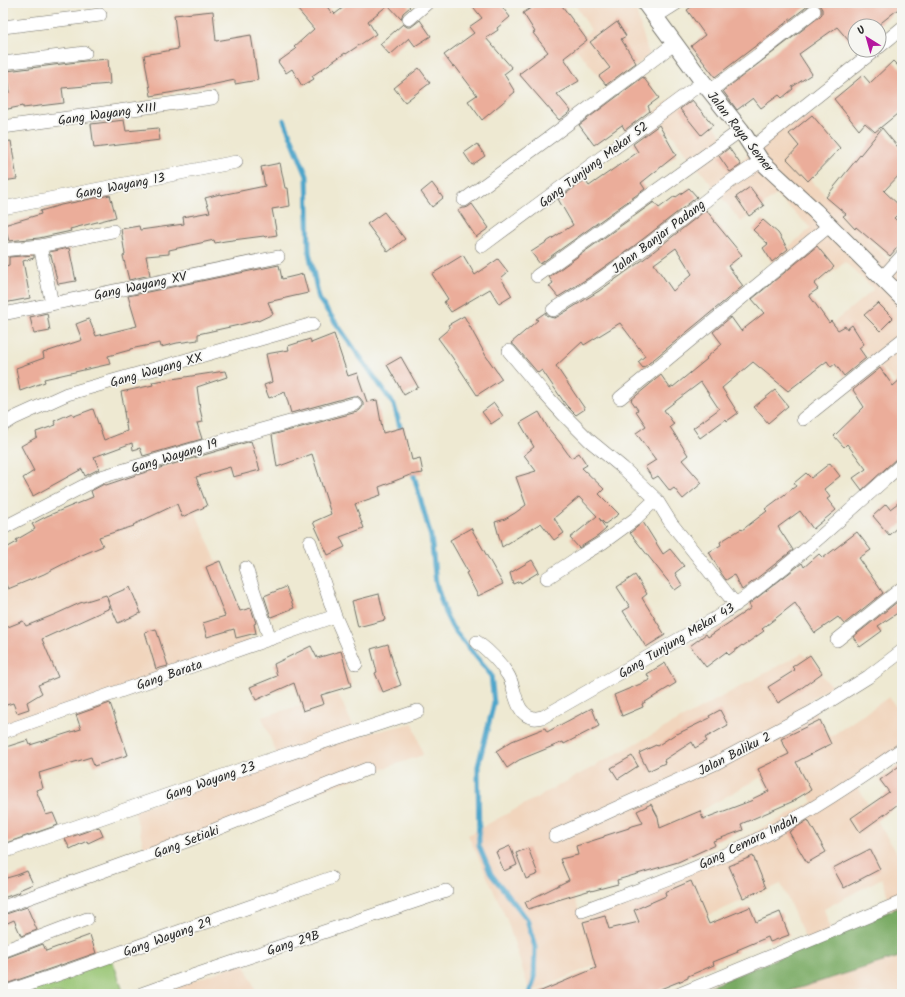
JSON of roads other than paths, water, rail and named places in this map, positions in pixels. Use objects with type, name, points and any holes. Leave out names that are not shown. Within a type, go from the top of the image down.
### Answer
[{"type":"street","points":[[409,19],[427,3]]},
{"type":"street","name":"Jalan Raya Semer","points":[[645,3],[674,44],[741,130],[757,154],[902,298]]},
{"type":"street","points":[[655,17],[677,3]]},
{"type":"street","name":"Gang Tunjung Mekar 52","points":[[482,246],[706,86],[758,55],[814,11]]},
{"type":"street","points":[[3,27],[100,14]]},
{"type":"street","points":[[887,40],[902,28]]},
{"type":"street","points":[[464,200],[674,44]]},
{"type":"street","points":[[3,63],[85,53]]},
{"type":"street","name":"Jalan Banjar Padang","points":[[553,310],[594,284],[639,252],[730,181],[757,154],[866,58]]},
{"type":"street","name":"Gang Wayang XIII","points":[[3,128],[212,98]]},
{"type":"street","points":[[537,276],[741,130]]},
{"type":"street","name":"Gang Wayang 13","points":[[3,208],[236,162]]},
{"type":"street","points":[[620,398],[829,226]]},
{"type":"street","points":[[3,250],[40,246],[113,231]]},
{"type":"street","points":[[40,246],[52,304]]},
{"type":"street","points":[[882,278],[902,256]]},
{"type":"street","name":"Gang Wayang XV","points":[[3,314],[278,257]]},
{"type":"street","name":"Gang Wayang XX","points":[[3,424],[66,394],[312,324]]},
{"type":"street","points":[[803,419],[902,340]]},
{"type":"street","points":[[509,351],[563,414],[589,440],[623,468],[656,499],[671,523],[736,605]]},
{"type":"street","name":"Gang Wayang 19","points":[[3,528],[101,477],[232,438],[355,404]]},
{"type":"street","name":"Gang Tunjung Mekar 43","points":[[477,642],[488,651],[509,676],[518,704],[522,710],[534,719],[543,717],[716,618],[736,605],[810,547],[902,464]]},
{"type":"street","points":[[547,578],[602,543],[635,519],[656,499]]},
{"type":"street","points":[[310,542],[335,616],[356,664]]},
{"type":"street","points":[[246,568],[270,639]]},
{"type":"street","points":[[837,640],[902,588]]},
{"type":"street","name":"Gang Barata","points":[[3,732],[335,616]]},
{"type":"street","name":"Jalan Baliku 2","points":[[555,836],[716,763],[812,712],[868,677],[902,650]]},
{"type":"street","name":"Gang Wayang 23","points":[[3,852],[257,764],[418,711]]},
{"type":"street","name":"Gang Cemara Indah","points":[[582,911],[678,875],[732,852],[817,806],[902,748]]},
{"type":"street","name":"Gang Setiaki","points":[[3,907],[184,842],[367,769]]},
{"type":"street","name":"Gang Wayang 29","points":[[3,993],[331,878]]},
{"type":"street","name":"Gang 29B","points":[[141,994],[446,891]]},
{"type":"street","points":[[680,994],[902,902]]},
{"type":"street","points":[[3,951],[86,919]]},
{"type":"waterway","points":[[284,120],[307,176],[309,252],[319,299],[394,405],[402,434]]},
{"type":"waterway","points":[[412,469],[431,537],[436,583],[445,613],[452,627],[491,675],[494,703],[478,766],[479,846],[491,874],[527,919],[535,947],[534,980],[530,994]]}]
